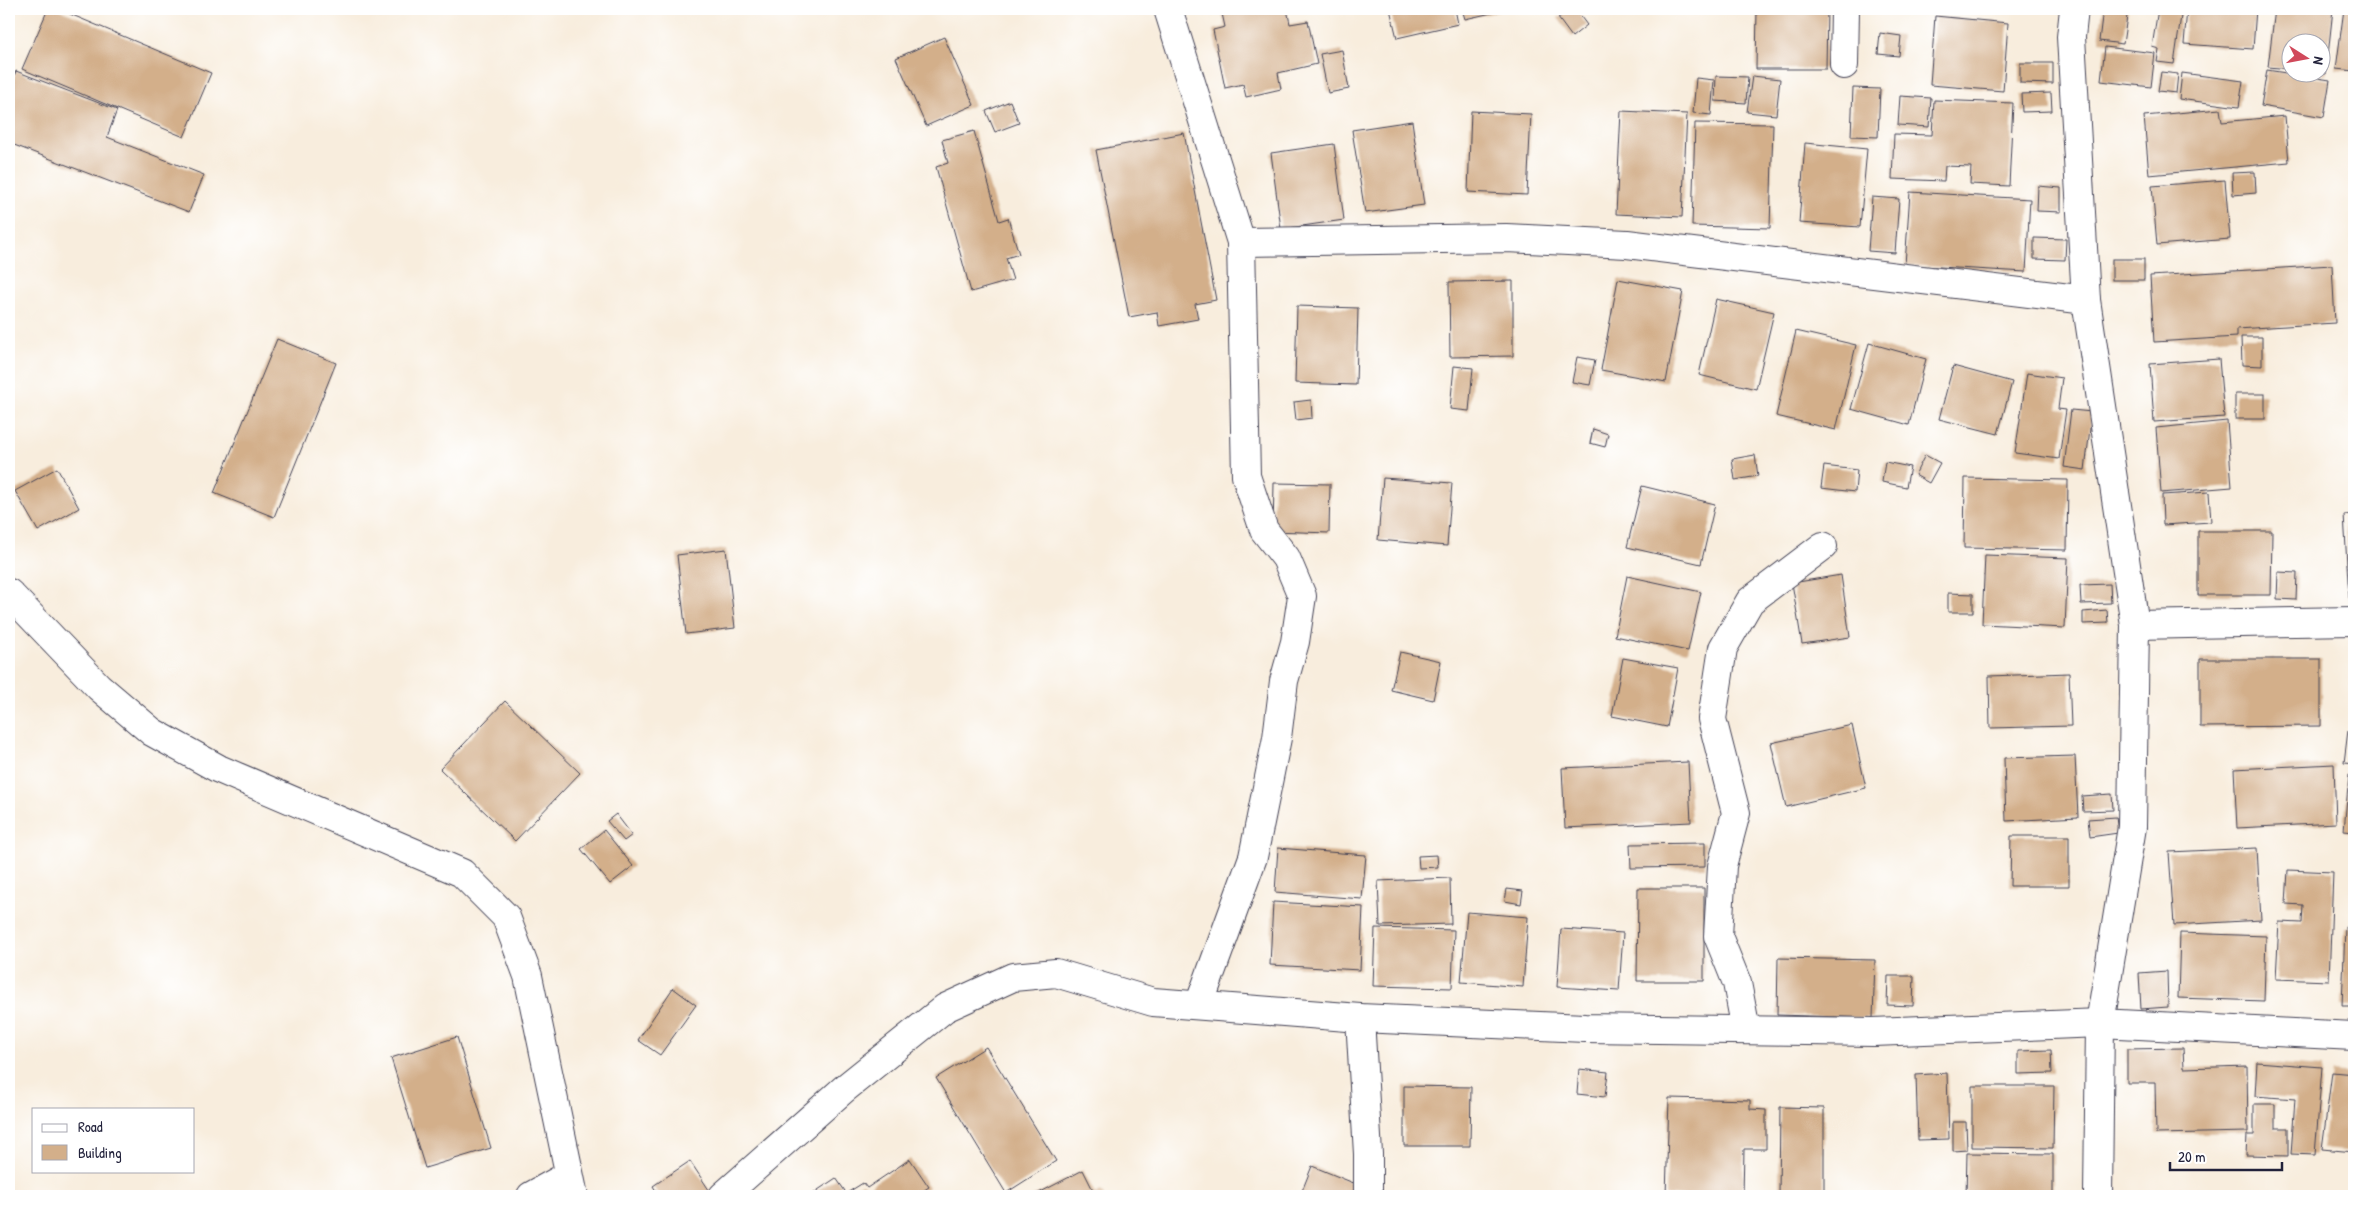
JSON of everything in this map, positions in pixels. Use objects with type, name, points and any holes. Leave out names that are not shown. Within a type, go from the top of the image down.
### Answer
[{"type":"street","points":[[1168,9],[1241,242],[1246,476],[1264,530],[1286,558],[1302,596],[1295,642],[1284,681],[1277,738],[1253,857],[1199,1005]]},
{"type":"street","points":[[1844,65],[1845,9]]},
{"type":"street","points":[[2074,9],[2071,37],[2086,300],[2134,625],[2132,827],[2100,1023],[2098,1196]]},
{"type":"street","points":[[1241,242],[1506,238],[1628,244],[2086,300]]},
{"type":"street","points":[[1746,1030],[1737,983],[1718,936],[1722,866],[1736,813],[1712,719],[1713,710],[1724,648],[1750,601],[1823,546]]},
{"type":"street","points":[[9,593],[99,687],[152,732],[219,769],[462,873],[506,917],[528,976],[571,1186],[531,1196]]},
{"type":"street","points":[[2134,625],[2354,621]]},
{"type":"street","points":[[723,1196],[844,1089],[945,1008],[1013,977],[1056,973],[1153,1002],[1360,1018],[1585,1028],[1873,1032],[2100,1023],[2354,1036]]},
{"type":"street","points":[[1360,1018],[1368,1154],[1368,1196]]},
{"type":"building","points":[[48,9],[58,9],[211,73],[184,137],[22,69]]},
{"type":"building","points":[[1221,9],[1287,9],[1290,24],[1308,21],[1317,64],[1278,73],[1281,89],[1246,97],[1243,84],[1225,88],[1213,30],[1225,27]]},
{"type":"building","points":[[1390,9],[1455,9],[1458,24],[1397,38]]},
{"type":"building","points":[[1462,9],[1505,9],[1505,10],[1465,19]]},
{"type":"building","points":[[1570,9],[1575,9],[1587,25],[1572,37],[1558,18]]},
{"type":"building","points":[[1757,9],[1827,9],[1826,69],[1756,69]]},
{"type":"building","points":[[2103,9],[2128,9],[2123,44],[2099,41]]},
{"type":"building","points":[[2158,9],[2182,9],[2174,64],[2157,62],[2159,49],[2152,47]]},
{"type":"building","points":[[2187,9],[2256,9],[2253,49],[2184,44]]},
{"type":"building","points":[[2275,9],[2333,9],[2330,37],[2330,32],[2280,32],[2280,68],[2268,67]]},
{"type":"building","points":[[2344,9],[2354,9],[2354,71],[2336,69]]},
{"type":"building","points":[[1935,16],[2008,23],[2003,91],[1930,85]]},
{"type":"building","points":[[1880,33],[1901,36],[1899,56],[1878,54]]},
{"type":"building","points":[[944,37],[974,105],[926,126],[896,58]]},
{"type":"building","points":[[2105,47],[2155,53],[2151,87],[2101,81]]},
{"type":"building","points":[[1342,50],[1349,89],[1328,93],[1320,54]]},
{"type":"building","points":[[2020,63],[2053,63],[2053,84],[2020,83]]},
{"type":"building","points":[[2267,70],[2280,72],[2280,82],[2330,82],[2324,117],[2261,106]]},
{"type":"building","points":[[16,71],[117,110],[107,137],[204,175],[189,212],[9,143],[9,89]]},
{"type":"building","points":[[2161,72],[2178,74],[2176,93],[2158,91]]},
{"type":"building","points":[[2182,73],[2243,81],[2239,107],[2179,99]]},
{"type":"building","points":[[1716,76],[1748,77],[1746,103],[1715,101]]},
{"type":"building","points":[[1752,76],[1780,79],[1776,115],[1747,112]]},
{"type":"building","points":[[1696,78],[1714,80],[1711,115],[1693,113]]},
{"type":"building","points":[[1853,88],[1880,89],[1878,137],[1851,136]]},
{"type":"building","points":[[2051,93],[2052,111],[2022,112],[2021,94]]},
{"type":"building","points":[[1900,96],[1931,98],[1929,127],[1898,125]]},
{"type":"building","points":[[1934,100],[2013,103],[2009,186],[1970,184],[1971,167],[1945,166],[1944,181],[1892,179],[1894,134],[1932,135]]},
{"type":"building","points":[[1010,101],[1019,123],[995,132],[986,111]]},
{"type":"building","points":[[2220,109],[2222,122],[2285,116],[2289,162],[2149,175],[2144,116]]},
{"type":"building","points":[[1471,111],[1531,114],[1527,195],[1468,192]]},
{"type":"building","points":[[1621,111],[1687,114],[1682,217],[1616,214]]},
{"type":"building","points":[[1412,121],[1424,205],[1365,213],[1352,130]]},
{"type":"building","points":[[1695,123],[1773,124],[1770,228],[1692,226]]},
{"type":"building","points":[[974,131],[999,221],[1008,218],[1019,254],[1006,258],[1013,280],[971,292],[936,167],[948,163],[942,140]]},
{"type":"building","points":[[1184,133],[1216,300],[1195,304],[1198,319],[1159,326],[1157,312],[1129,317],[1096,150]]},
{"type":"building","points":[[1805,143],[1867,149],[1860,227],[1799,223]]},
{"type":"building","points":[[1334,144],[1344,220],[1281,229],[1271,153]]},
{"type":"building","points":[[2255,172],[2256,193],[2233,195],[2232,173]]},
{"type":"building","points":[[2225,180],[2230,239],[2157,245],[2152,186]]},
{"type":"building","points":[[2038,186],[2061,188],[2061,212],[2037,211]]},
{"type":"building","points":[[1910,192],[2030,199],[2026,272],[1905,265]]},
{"type":"building","points":[[1872,197],[1899,199],[1895,253],[1868,251]]},
{"type":"building","points":[[2034,238],[2066,239],[2065,260],[2034,259]]},
{"type":"building","points":[[2112,259],[2144,259],[2144,280],[2112,280]]},
{"type":"building","points":[[2332,265],[2335,323],[2237,329],[2237,337],[2154,342],[2150,276]]},
{"type":"building","points":[[1618,279],[1683,291],[1666,382],[1601,370]]},
{"type":"building","points":[[1513,281],[1513,356],[1450,357],[1449,282]]},
{"type":"building","points":[[1716,299],[1774,312],[1756,389],[1699,375]]},
{"type":"building","points":[[1297,306],[1358,308],[1356,385],[1295,383]]},
{"type":"building","points":[[1796,331],[1856,345],[1836,430],[1776,416]]},
{"type":"building","points":[[2241,337],[2262,337],[2262,366],[2242,365]]},
{"type":"building","points":[[277,339],[336,363],[274,517],[214,493]]},
{"type":"building","points":[[1869,343],[1926,359],[1909,425],[1851,409]]},
{"type":"building","points":[[1577,357],[1595,360],[1590,385],[1572,382]]},
{"type":"building","points":[[2219,359],[2224,417],[2154,422],[2150,364]]},
{"type":"building","points":[[1454,366],[1473,368],[1469,411],[1450,409]]},
{"type":"building","points":[[1953,366],[2012,382],[1998,434],[1939,419]]},
{"type":"building","points":[[2027,373],[2062,378],[2058,409],[2066,410],[2059,459],[2015,453]]},
{"type":"building","points":[[2235,394],[2265,394],[2265,419],[2235,419]]},
{"type":"building","points":[[1311,400],[1312,418],[1296,420],[1294,402]]},
{"type":"building","points":[[2071,410],[2092,412],[2085,470],[2064,467]]},
{"type":"building","points":[[2227,421],[2232,487],[2161,493],[2156,428]]},
{"type":"building","points":[[1593,429],[1608,434],[1605,447],[1590,443]]},
{"type":"building","points":[[1755,455],[1758,476],[1735,480],[1732,459]]},
{"type":"building","points":[[1925,455],[1940,463],[1929,483],[1915,475]]},
{"type":"building","points":[[1885,462],[1910,467],[1906,487],[1882,482]]},
{"type":"building","points":[[1824,466],[1857,470],[1855,492],[1821,488]]},
{"type":"building","points":[[57,468],[79,508],[38,531],[15,491]]},
{"type":"building","points":[[1383,478],[1452,483],[1447,546],[1378,540]]},
{"type":"building","points":[[1965,478],[2068,480],[2067,550],[1964,548]]},
{"type":"building","points":[[1274,483],[1330,484],[1329,533],[1273,531]]},
{"type":"building","points":[[1642,486],[1715,504],[1701,564],[1627,547]]},
{"type":"building","points":[[2209,492],[2211,522],[2163,525],[2162,495]]},
{"type":"building","points":[[2354,514],[2354,598],[2349,598],[2344,515]]},
{"type":"building","points":[[2198,531],[2272,531],[2271,595],[2198,595]]},
{"type":"building","points":[[726,549],[735,628],[686,634],[677,555]]},
{"type":"building","points":[[1985,555],[2068,558],[2065,628],[1982,624]]},
{"type":"building","points":[[2278,572],[2297,573],[2296,600],[2277,599]]},
{"type":"building","points":[[1841,575],[1850,637],[1802,644],[1792,583]]},
{"type":"building","points":[[1627,576],[1701,592],[1688,651],[1615,636]]},
{"type":"building","points":[[2110,584],[2111,603],[2081,604],[2080,585]]},
{"type":"building","points":[[1948,593],[1973,594],[1973,612],[1948,612]]},
{"type":"building","points":[[2107,610],[2108,623],[2083,624],[2083,612]]},
{"type":"building","points":[[1400,652],[1441,661],[1433,700],[1391,690]]},
{"type":"building","points":[[1623,658],[1678,668],[1667,727],[1612,716]]},
{"type":"building","points":[[2200,659],[2321,659],[2321,726],[2200,727]]},
{"type":"building","points":[[2069,673],[2071,726],[1990,728],[1989,676]]},
{"type":"building","points":[[505,701],[580,773],[515,841],[440,769]]},
{"type":"building","points":[[1852,725],[1866,788],[1786,807],[1771,743]]},
{"type":"building","points":[[2348,730],[2354,731],[2354,764],[2344,763]]},
{"type":"building","points":[[2075,756],[2078,817],[2006,821],[2004,758]]},
{"type":"building","points":[[1688,762],[1691,822],[1565,828],[1562,768]]},
{"type":"building","points":[[2334,764],[2336,823],[2237,828],[2234,769]]},
{"type":"building","points":[[2349,775],[2354,776],[2354,832],[2344,831]]},
{"type":"building","points":[[2112,794],[2113,810],[2083,811],[2082,796]]},
{"type":"building","points":[[616,814],[632,835],[624,841],[607,821]]},
{"type":"building","points":[[2116,817],[2118,833],[2090,837],[2088,819]]},
{"type":"building","points":[[604,830],[633,866],[610,884],[581,849]]},
{"type":"building","points":[[2011,836],[2069,836],[2069,886],[2010,886]]},
{"type":"building","points":[[1705,843],[1705,867],[1631,868],[1630,844]]},
{"type":"building","points":[[1278,848],[1366,855],[1362,899],[1275,892]]},
{"type":"building","points":[[2257,848],[2261,920],[2174,925],[2169,852]]},
{"type":"building","points":[[1437,855],[1438,867],[1419,868],[1418,856]]},
{"type":"building","points":[[2288,870],[2333,872],[2329,981],[2276,979],[2279,922],[2302,923],[2303,905],[2286,904]]},
{"type":"building","points":[[1450,878],[1451,924],[1380,926],[1378,881]]},
{"type":"building","points":[[1638,888],[1704,888],[1704,981],[1637,981]]},
{"type":"building","points":[[1507,889],[1523,891],[1521,904],[1505,901]]},
{"type":"building","points":[[1273,902],[1363,907],[1360,970],[1270,965]]},
{"type":"building","points":[[1467,912],[1528,917],[1523,987],[1461,982]]},
{"type":"building","points":[[2345,927],[2354,927],[2354,1006],[2342,1006]]},
{"type":"building","points":[[1375,928],[1454,930],[1452,988],[1373,986]]},
{"type":"building","points":[[1561,929],[1623,933],[1619,991],[1557,987]]},
{"type":"building","points":[[2180,933],[2266,936],[2264,1001],[2178,998]]},
{"type":"building","points":[[1778,958],[1875,960],[1873,1018],[1777,1015]]},
{"type":"building","points":[[2167,971],[2168,1007],[2141,1009],[2139,973]]},
{"type":"building","points":[[1888,976],[1914,976],[1913,1006],[1887,1005]]},
{"type":"building","points":[[673,988],[696,1005],[660,1055],[638,1040]]},
{"type":"building","points":[[457,1037],[491,1148],[425,1168],[391,1058]]},
{"type":"building","points":[[986,1047],[1056,1161],[1006,1193],[936,1078]]},
{"type":"building","points":[[2183,1048],[2184,1068],[2247,1066],[2248,1132],[2156,1134],[2155,1083],[2127,1083],[2127,1049]]},
{"type":"building","points":[[2051,1050],[2052,1073],[2018,1074],[2018,1051]]},
{"type":"building","points":[[2257,1062],[2322,1067],[2315,1155],[2291,1154],[2295,1099],[2255,1096]]},
{"type":"building","points":[[1579,1069],[1608,1072],[1605,1097],[1577,1094]]},
{"type":"building","points":[[2332,1072],[2354,1074],[2354,1152],[2322,1149]]},
{"type":"building","points":[[1947,1073],[1949,1139],[1918,1140],[1916,1075]]},
{"type":"building","points":[[1404,1086],[1471,1087],[1470,1146],[1404,1146]]},
{"type":"building","points":[[1972,1086],[2054,1086],[2053,1148],[1972,1147]]},
{"type":"building","points":[[1669,1098],[1750,1100],[1750,1109],[1766,1110],[1766,1149],[1744,1149],[1743,1196],[1666,1196]]},
{"type":"building","points":[[2254,1104],[2275,1104],[2275,1128],[2288,1128],[2288,1156],[2246,1155],[2247,1135],[2254,1135]]},
{"type":"building","points":[[1780,1107],[1824,1108],[1824,1196],[1779,1196]]},
{"type":"building","points":[[1953,1122],[1966,1122],[1967,1150],[1953,1151]]},
{"type":"building","points":[[1967,1153],[2053,1154],[2053,1196],[1966,1196]]},
{"type":"building","points":[[910,1159],[929,1187],[915,1196],[842,1196],[863,1183],[867,1188]]},
{"type":"building","points":[[690,1161],[713,1196],[659,1196],[653,1186]]},
{"type":"building","points":[[1312,1166],[1356,1184],[1351,1196],[1300,1196]]},
{"type":"building","points":[[1083,1170],[1095,1194],[1101,1191],[1104,1196],[1033,1196]]},
{"type":"building","points":[[836,1178],[845,1191],[839,1196],[809,1196]]}]
